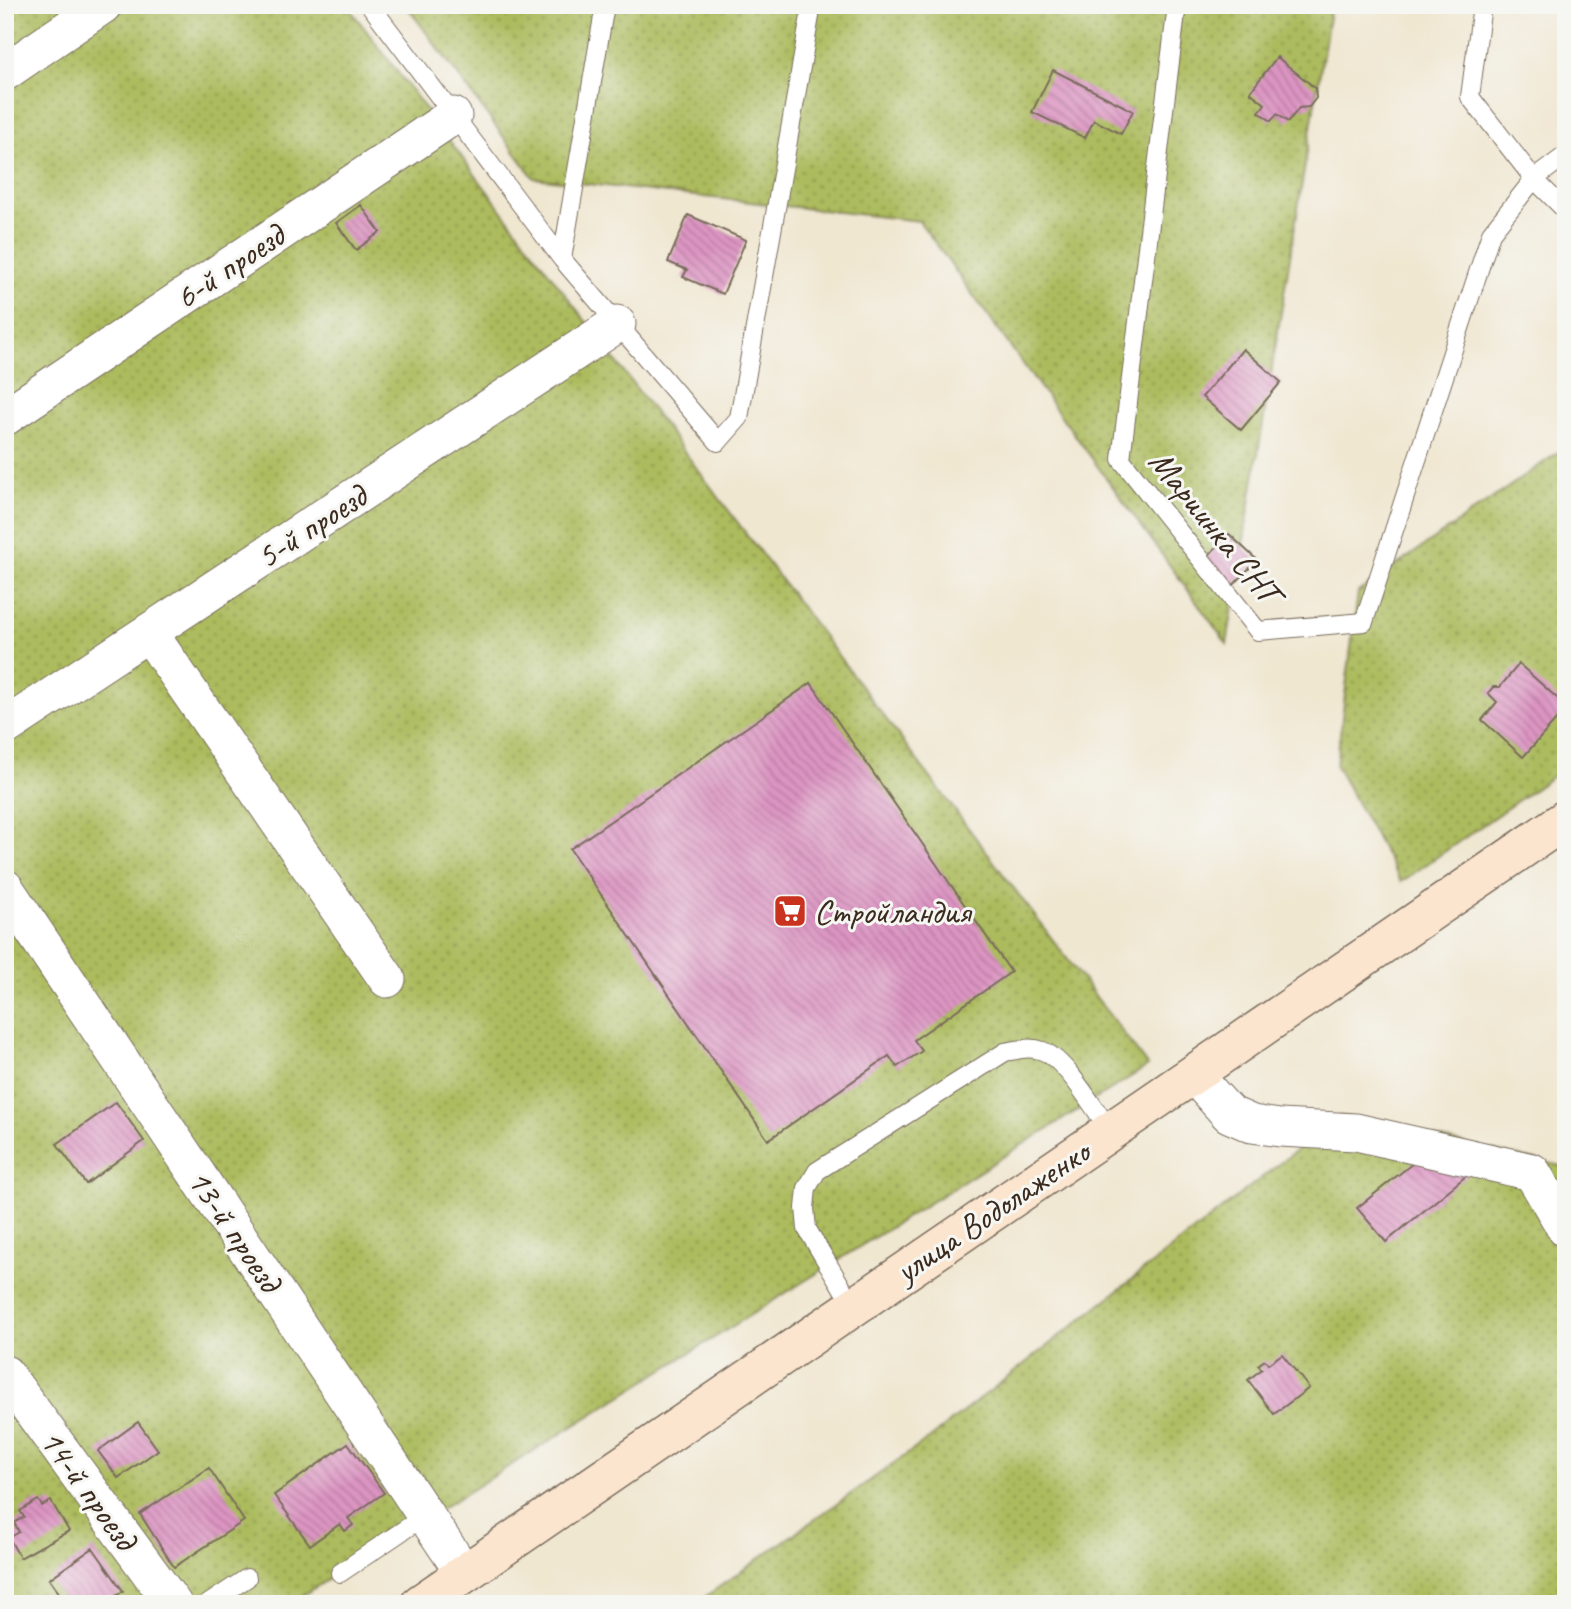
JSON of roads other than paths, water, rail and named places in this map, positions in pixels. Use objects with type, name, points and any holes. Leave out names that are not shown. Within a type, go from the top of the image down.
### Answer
[{"type":"main road","name":"улица Водолаженко","points":[[420,1604],[1566,819]]},
{"type":"street","points":[[5,72],[103,5]]},
{"type":"street","name":"6-й проезд","points":[[5,417],[453,116]]},
{"type":"street","name":"5-й проезд","points":[[5,727],[617,324]]},
{"type":"street","points":[[149,633],[387,979]]},
{"type":"street","name":"13-й проезд","points":[[5,888],[464,1573]]},
{"type":"street","points":[[1194,1075],[1230,1115],[1252,1124],[1356,1132],[1532,1172],[1556,1198],[1566,1229]]},
{"type":"street","name":"14-й проезд","points":[[5,1374],[173,1604]]},
{"type":"lane","points":[[370,5],[562,259],[718,442],[739,418],[812,5]]},
{"type":"lane","points":[[562,259],[605,5]]},
{"type":"lane","name":"Мариинка СНТ","points":[[1177,5],[1121,459],[1258,631],[1364,622],[1491,233],[1534,179]]},
{"type":"lane","points":[[1482,5],[1470,97],[1534,179],[1566,211]]},
{"type":"lane","points":[[1534,179],[1566,155]]},
{"type":"lane","points":[[853,1306],[807,1229],[807,1188],[817,1171],[1005,1052],[1025,1048],[1042,1051],[1059,1060],[1110,1131]]},
{"type":"lane","points":[[340,1573],[426,1515]]},
{"type":"lane","points":[[208,1604],[247,1578]]},
{"type":"place","name":"Стройландия","points":[[790,911]]}]
